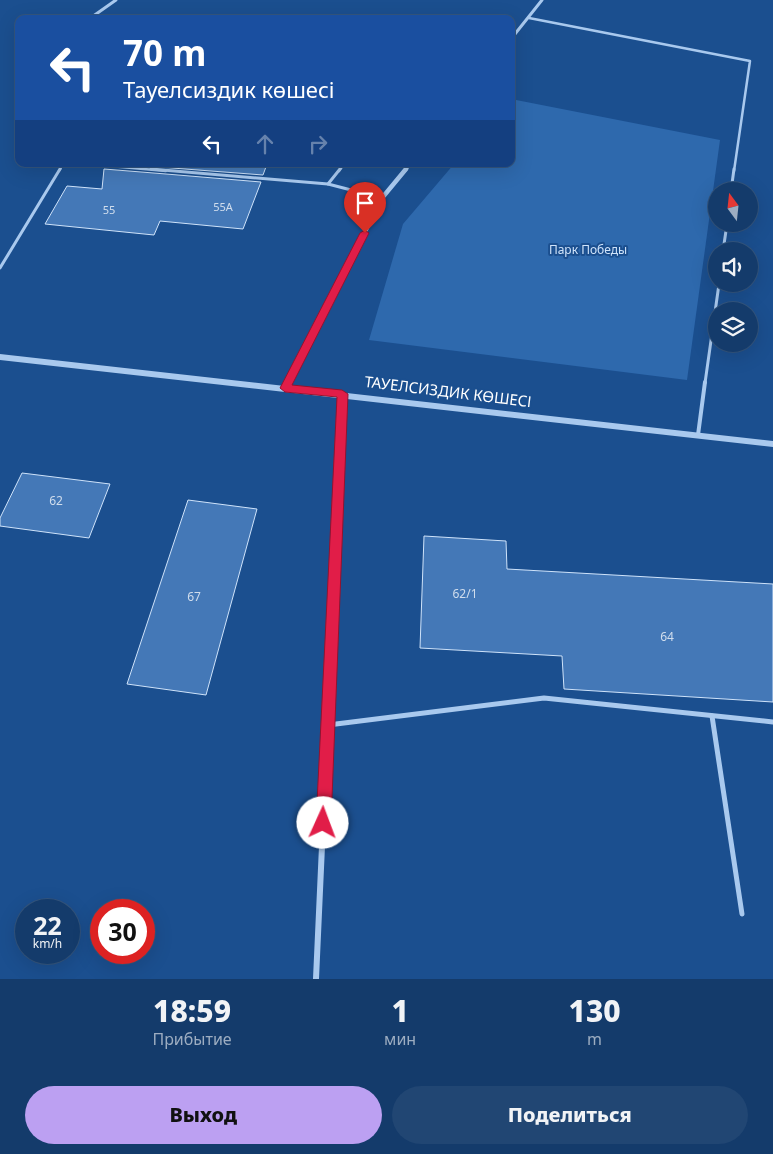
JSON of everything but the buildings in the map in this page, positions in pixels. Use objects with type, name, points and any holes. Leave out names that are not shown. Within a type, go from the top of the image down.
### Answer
[{"type":"street","points":[[95,15],[116,0]]},
{"type":"street","points":[[515,35],[542,0]]},
{"type":"street","points":[[285,388],[382,198],[408,167]]},
{"type":"street","name":"ТАУЕЛСИЗДИК КӨШЕСІ","points":[[0,357],[773,444]]},
{"type":"street","points":[[316,979],[342,394]]},
{"type":"lane","points":[[528,18],[750,61],[733,182]]},
{"type":"lane","points":[[0,268],[61,167]]},
{"type":"lane","points":[[123,167],[328,184],[382,198]]},
{"type":"lane","points":[[328,184],[342,167]]},
{"type":"lane","points":[[698,435],[718,292]]},
{"type":"lane","points":[[328,725],[544,698],[773,722]]},
{"type":"lane","points":[[712,716],[742,914]]},
{"type":"green space","name":"Парк Победы","points":[[515,100],[720,140],[714,182],[708,182],[708,227],[687,380],[369,340],[403,224],[451,167],[515,167]]},
{"type":"route","points":[[323,823],[342,394],[285,388],[365,233]]}]
